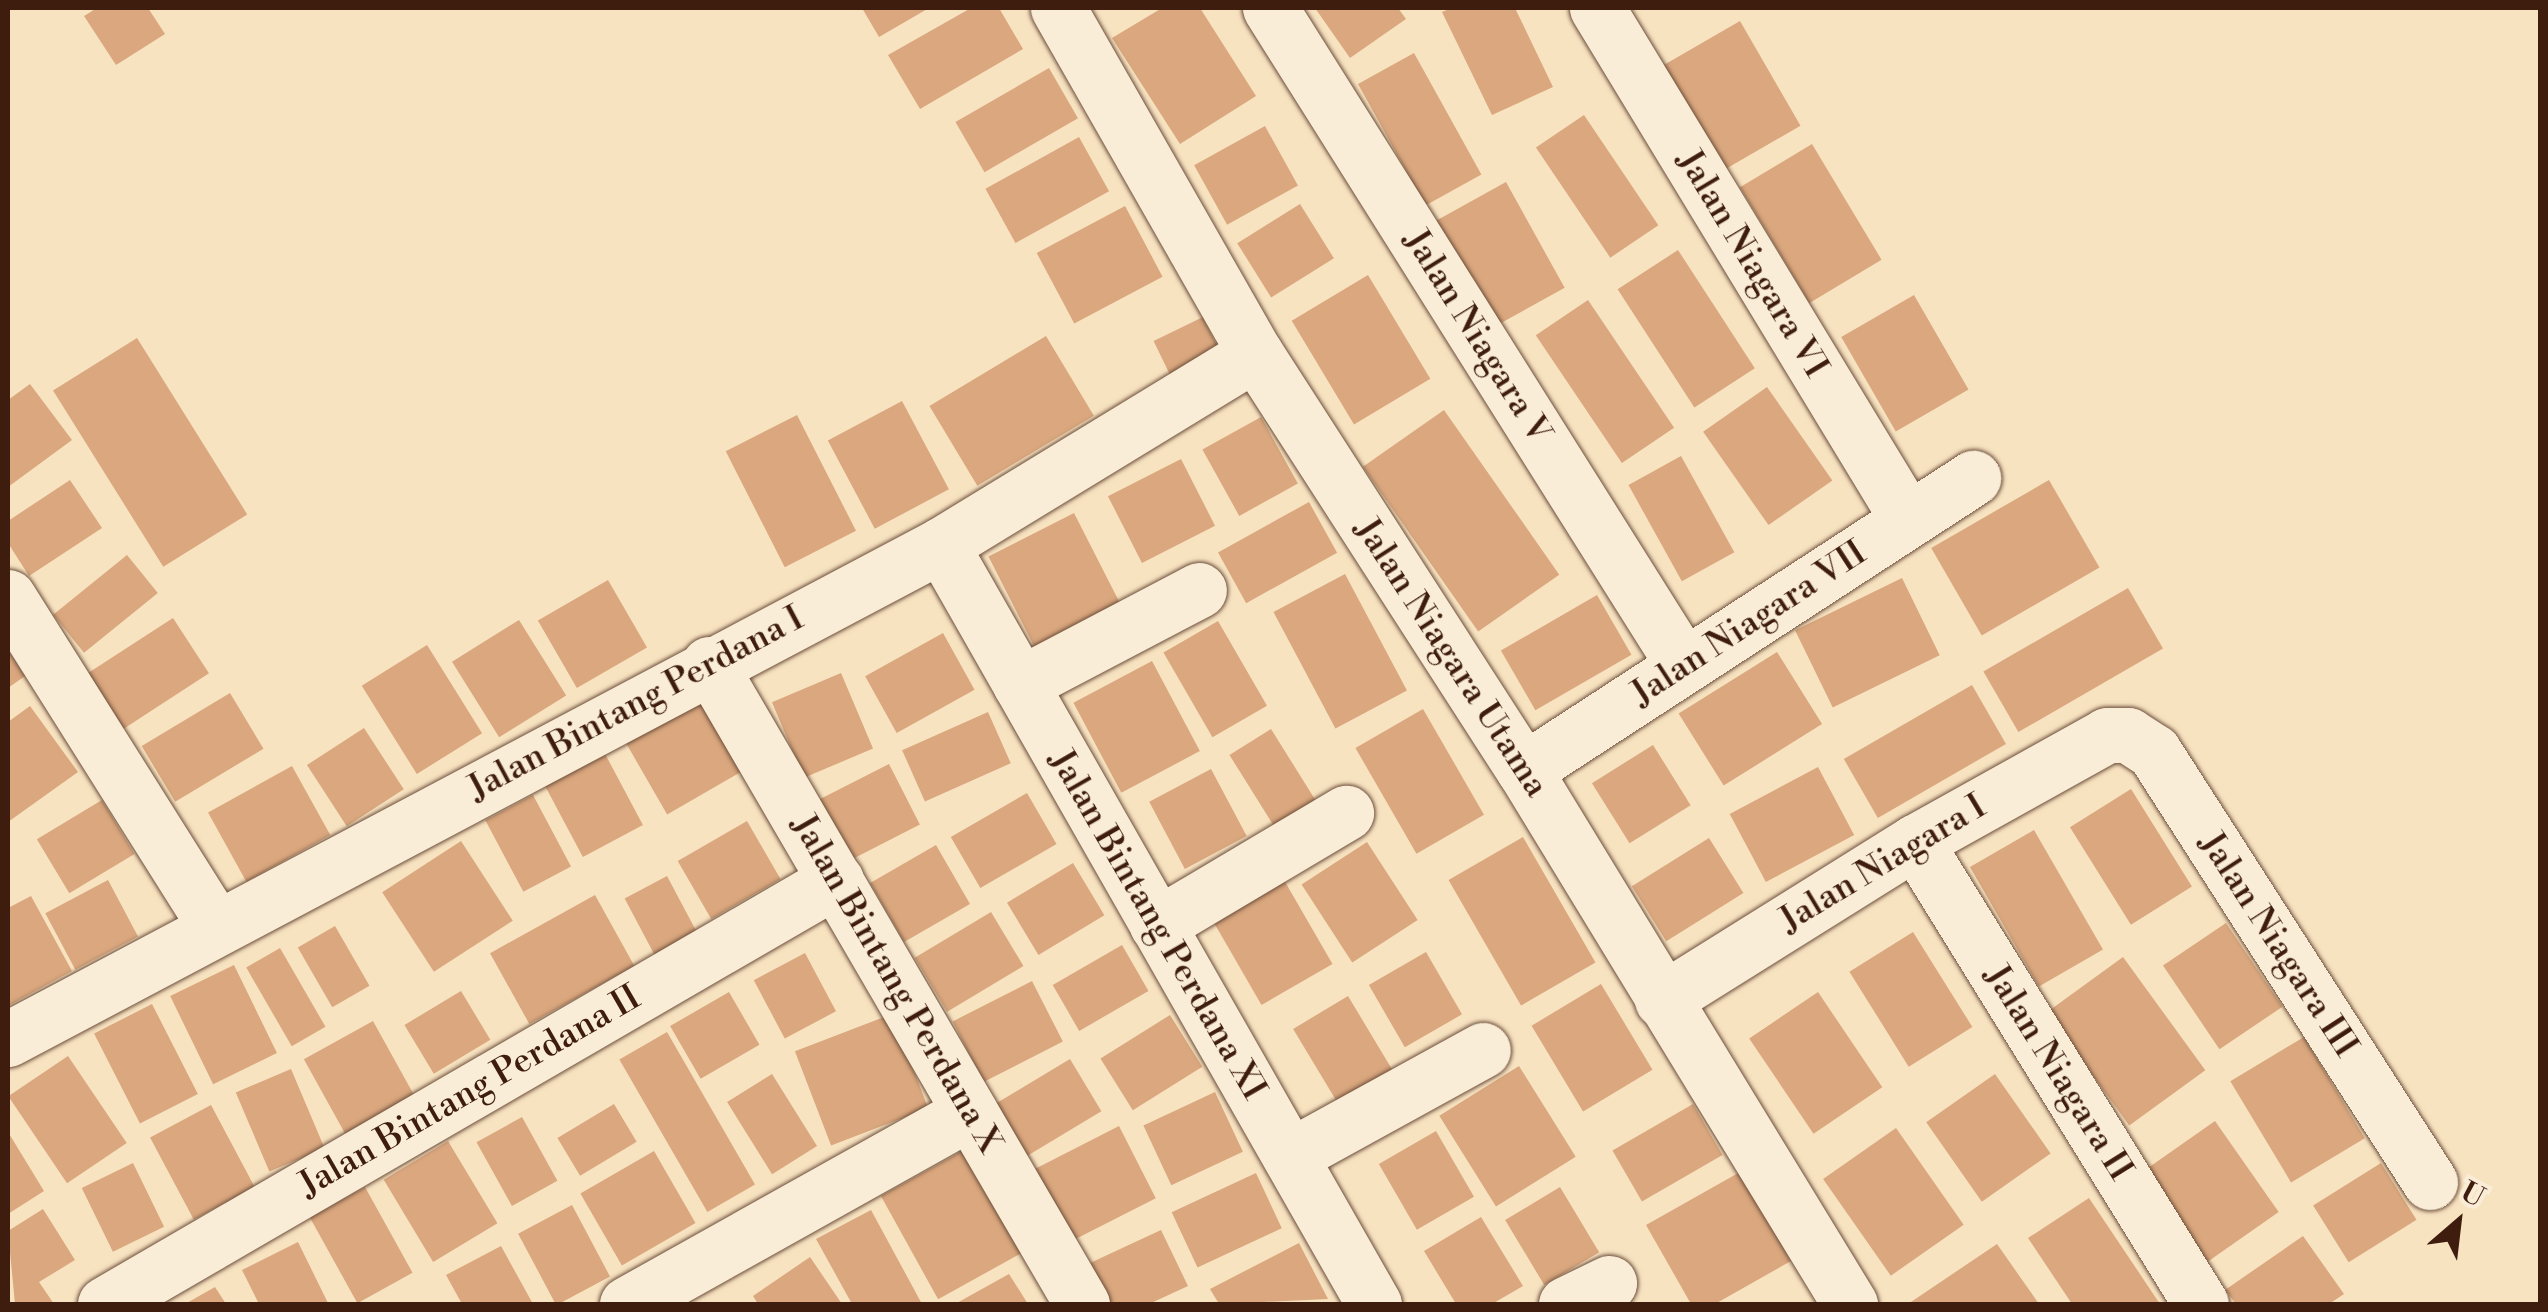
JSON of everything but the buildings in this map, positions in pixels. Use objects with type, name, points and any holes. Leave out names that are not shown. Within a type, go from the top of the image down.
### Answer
[{"type":"street","name":"Jalan Niagara Utama","points":[[1058,8],[1255,354],[1524,770],[1850,1304]]},
{"type":"street","name":"Jalan Niagara V","points":[[1270,8],[1684,666]]},
{"type":"street","name":"Jalan Niagara VI","points":[[1597,8],[1908,520]]},
{"type":"street","name":"Jalan Bintang Perdana I","points":[[8,1039],[941,544],[1255,354]]},
{"type":"street","name":"Jalan Niagara VII","points":[[1524,770],[1973,478]]},
{"type":"street","name":"Jalan Bintang Perdana XI","points":[[941,544],[1374,1304]]},
{"type":"street","points":[[1020,684],[1199,590]]},
{"type":"street","points":[[8,597],[216,927]]},
{"type":"street","name":"Jalan Bintang Perdana X","points":[[709,664],[1082,1304]]},
{"type":"street","name":"Jalan Niagara I","points":[[1662,1000],[1915,842],[2107,734]]},
{"type":"street","name":"Jalan Niagara III","points":[[2107,734],[2128,735],[2154,752],[2430,1182]]},
{"type":"street","points":[[1157,925],[1346,813]]},
{"type":"street","name":"Jalan Niagara II","points":[[1915,842],[2201,1304]]},
{"type":"street","name":"Jalan Bintang Perdana II","points":[[104,1304],[836,880]]},
{"type":"street","points":[[1290,1156],[1483,1050]]},
{"type":"street","points":[[627,1304],[970,1112]]}]
